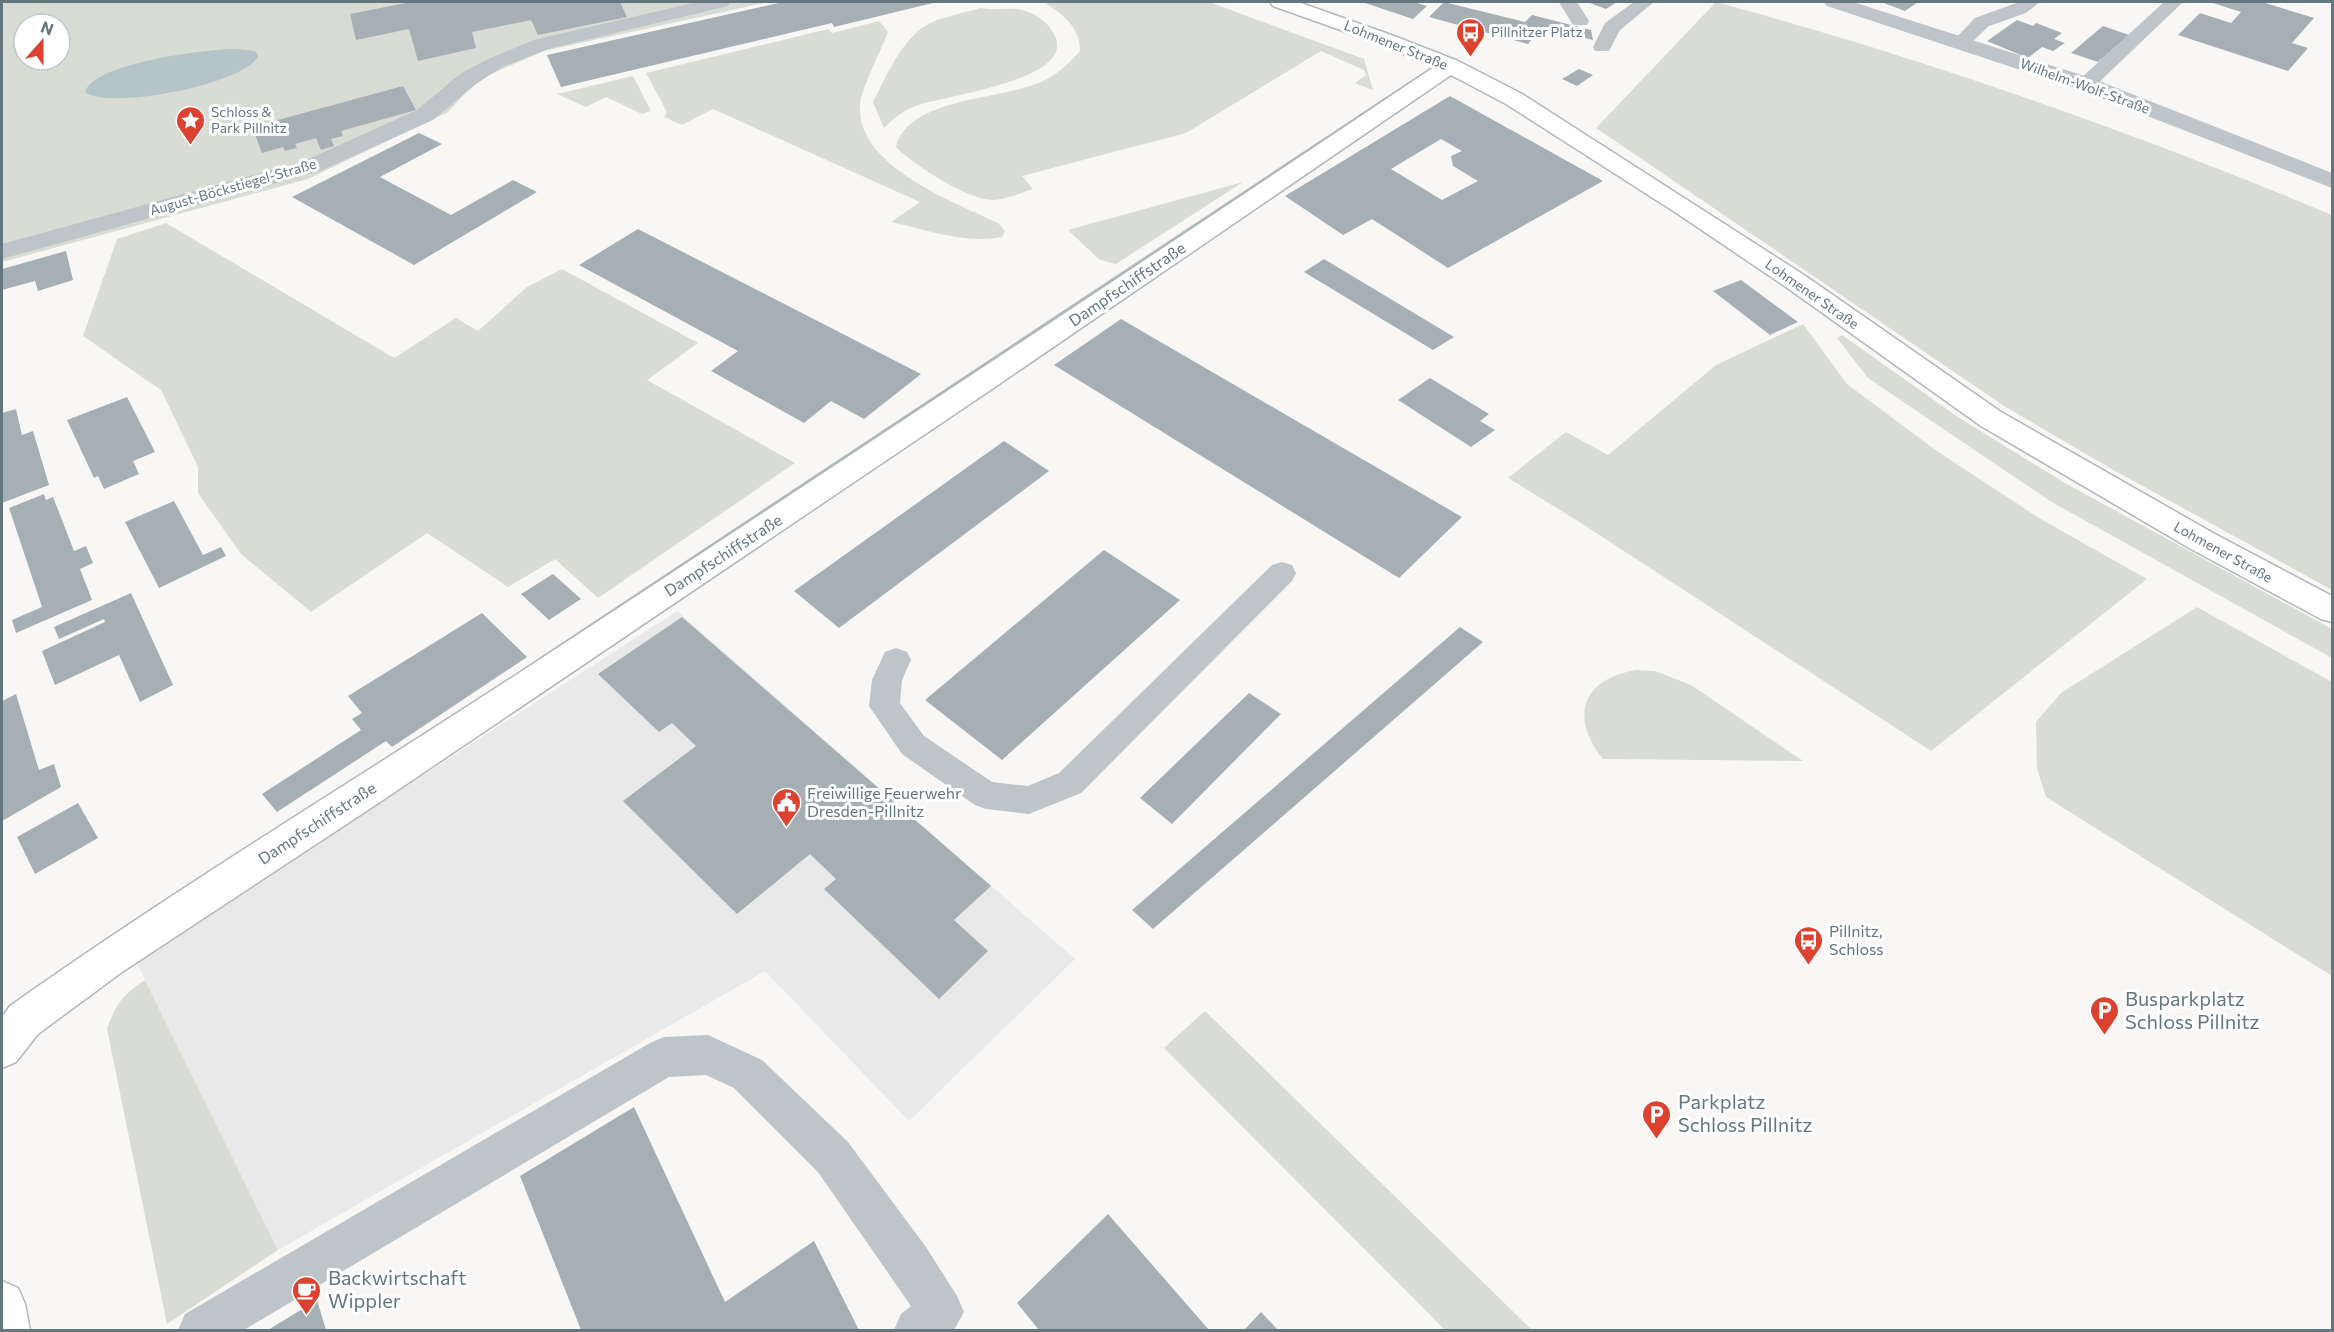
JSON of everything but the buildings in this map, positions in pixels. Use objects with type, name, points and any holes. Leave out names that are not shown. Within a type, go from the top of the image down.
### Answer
[{"type":"street","name":"August-Böckstiegel-Straße","points":[[2,252],[312,166],[425,115],[468,79],[495,63],[541,44],[721,2]]},
{"type":"street","name":"Lohmener Straße","points":[[1280,2],[1387,40],[1450,66],[1514,99],[1598,151],[1795,281],[1991,419],[2202,541],[2332,610]]},
{"type":"street","name":"Wilhelm-Wolf-Straße","points":[[1834,2],[2086,84],[2332,181]]},
{"type":"street","name":"Dampfschiffstraße","points":[[2,1048],[24,1020],[108,959],[374,786],[982,383],[1450,66]]},
{"type":"street","points":[[201,1330],[664,1057],[708,1055],[748,1074],[833,1156],[910,1263],[941,1312],[917,1330]]},
{"type":"street","points":[[2,1304],[7,1330]]},
{"type":"lane","points":[[1568,2],[1580,21]]},
{"type":"lane","points":[[1602,46],[1612,27],[1645,2]]},
{"type":"lane","points":[[1961,42],[1982,22],[2020,9],[2031,2]]},
{"type":"lane","points":[[2086,84],[2174,2]]},
{"type":"lane","points":[[896,660],[888,680],[884,706],[913,745],[986,795],[1029,800],[1070,783],[1282,573]]},
{"type":"shaded area","name":"Schloss & Park Pillnitz","points":[[2,2],[768,2],[544,51],[489,75],[470,88],[448,112],[308,179],[2,262]]},
{"type":"shaded area","points":[[1044,2],[1209,2],[1364,59],[1373,90],[1355,83],[1366,75],[1364,70],[1321,51],[1186,133],[1022,176],[1033,189],[997,200],[982,198],[955,188],[927,171],[896,147],[905,130],[920,118],[940,108],[1031,85],[1049,78],[1069,62],[1080,51],[1077,35],[1064,17]]},
{"type":"shaded area","points":[[1716,2],[1873,48],[2027,98],[2180,154],[2332,215],[2332,590],[2110,468],[2004,406],[1596,128]]},
{"type":"shaded area","points":[[981,8],[1027,11],[1045,22],[1054,34],[1056,50],[1047,64],[1028,75],[1003,84],[913,107],[897,116],[884,128],[873,102],[891,66],[908,41],[929,24]]},
{"type":"shaded area","points":[[879,21],[888,32],[860,104],[863,126],[873,146],[911,179],[998,223],[1005,231],[1002,237],[974,239],[891,222],[920,202],[713,109],[682,125],[664,117],[667,112],[646,73],[828,29],[832,33]]},
{"type":"shaded area","points":[[235,49],[255,51],[258,56],[248,66],[204,85],[175,92],[120,98],[98,97],[85,92],[93,82],[108,73],[129,66],[177,55]]},
{"type":"shaded area","points":[[633,76],[651,111],[642,114],[606,97],[586,107],[557,94]]},
{"type":"shaded area","points":[[1243,182],[1116,264],[1100,260],[1068,230]]},
{"type":"shaded area","points":[[166,223],[394,358],[456,318],[478,331],[527,287],[562,269],[698,343],[647,380],[795,463],[598,598],[555,559],[508,587],[427,533],[311,612],[241,554],[198,493],[198,467],[161,390],[83,336],[117,239]]},
{"type":"shaded area","points":[[1803,324],[1847,384],[1934,449],[2039,518],[2147,579],[1931,751],[1508,478],[1566,432],[1608,455],[1716,365]]},
{"type":"shaded area","points":[[1842,335],[1961,419],[2065,483],[2332,629],[2332,658],[2050,501],[1868,378],[1837,338]]},
{"type":"shaded area","points":[[2197,607],[2332,682],[2332,976],[2046,797],[2037,768],[2036,722],[2061,693]]},
{"type":"shaded area","points":[[677,611],[1075,959],[909,1121],[765,971],[278,1250],[136,961]]},
{"type":"shaded area","points":[[1636,670],[1655,671],[1691,685],[1803,761],[1603,759],[1586,729],[1584,715],[1586,702],[1603,682]]},
{"type":"shaded area","points":[[145,980],[278,1250],[167,1324],[107,1029],[121,1000]]},
{"type":"shaded area","points":[[1205,1011],[1532,1330],[1445,1330],[1164,1048]]},
{"type":"place","name":"Pillnitzer Platz","points":[[1470,58]]},
{"type":"place","name":"Schloss & Park Pillnitz","points":[[190,146]]},
{"type":"place","name":"Freiwillige Feuerwehr Dresden-Pillnitz","points":[[786,828]]},
{"type":"place","name":"Pillnitz, Schloss","points":[[1808,966]]},
{"type":"place","name":"Busparkplatz Schloss Pillnitz","points":[[2104,1036]]},
{"type":"place","name":"Parkplatz Schloss Pillnitz","points":[[1657,1140]]},
{"type":"place","name":"Backwirtschaft Wippler","points":[[307,1316]]}]
